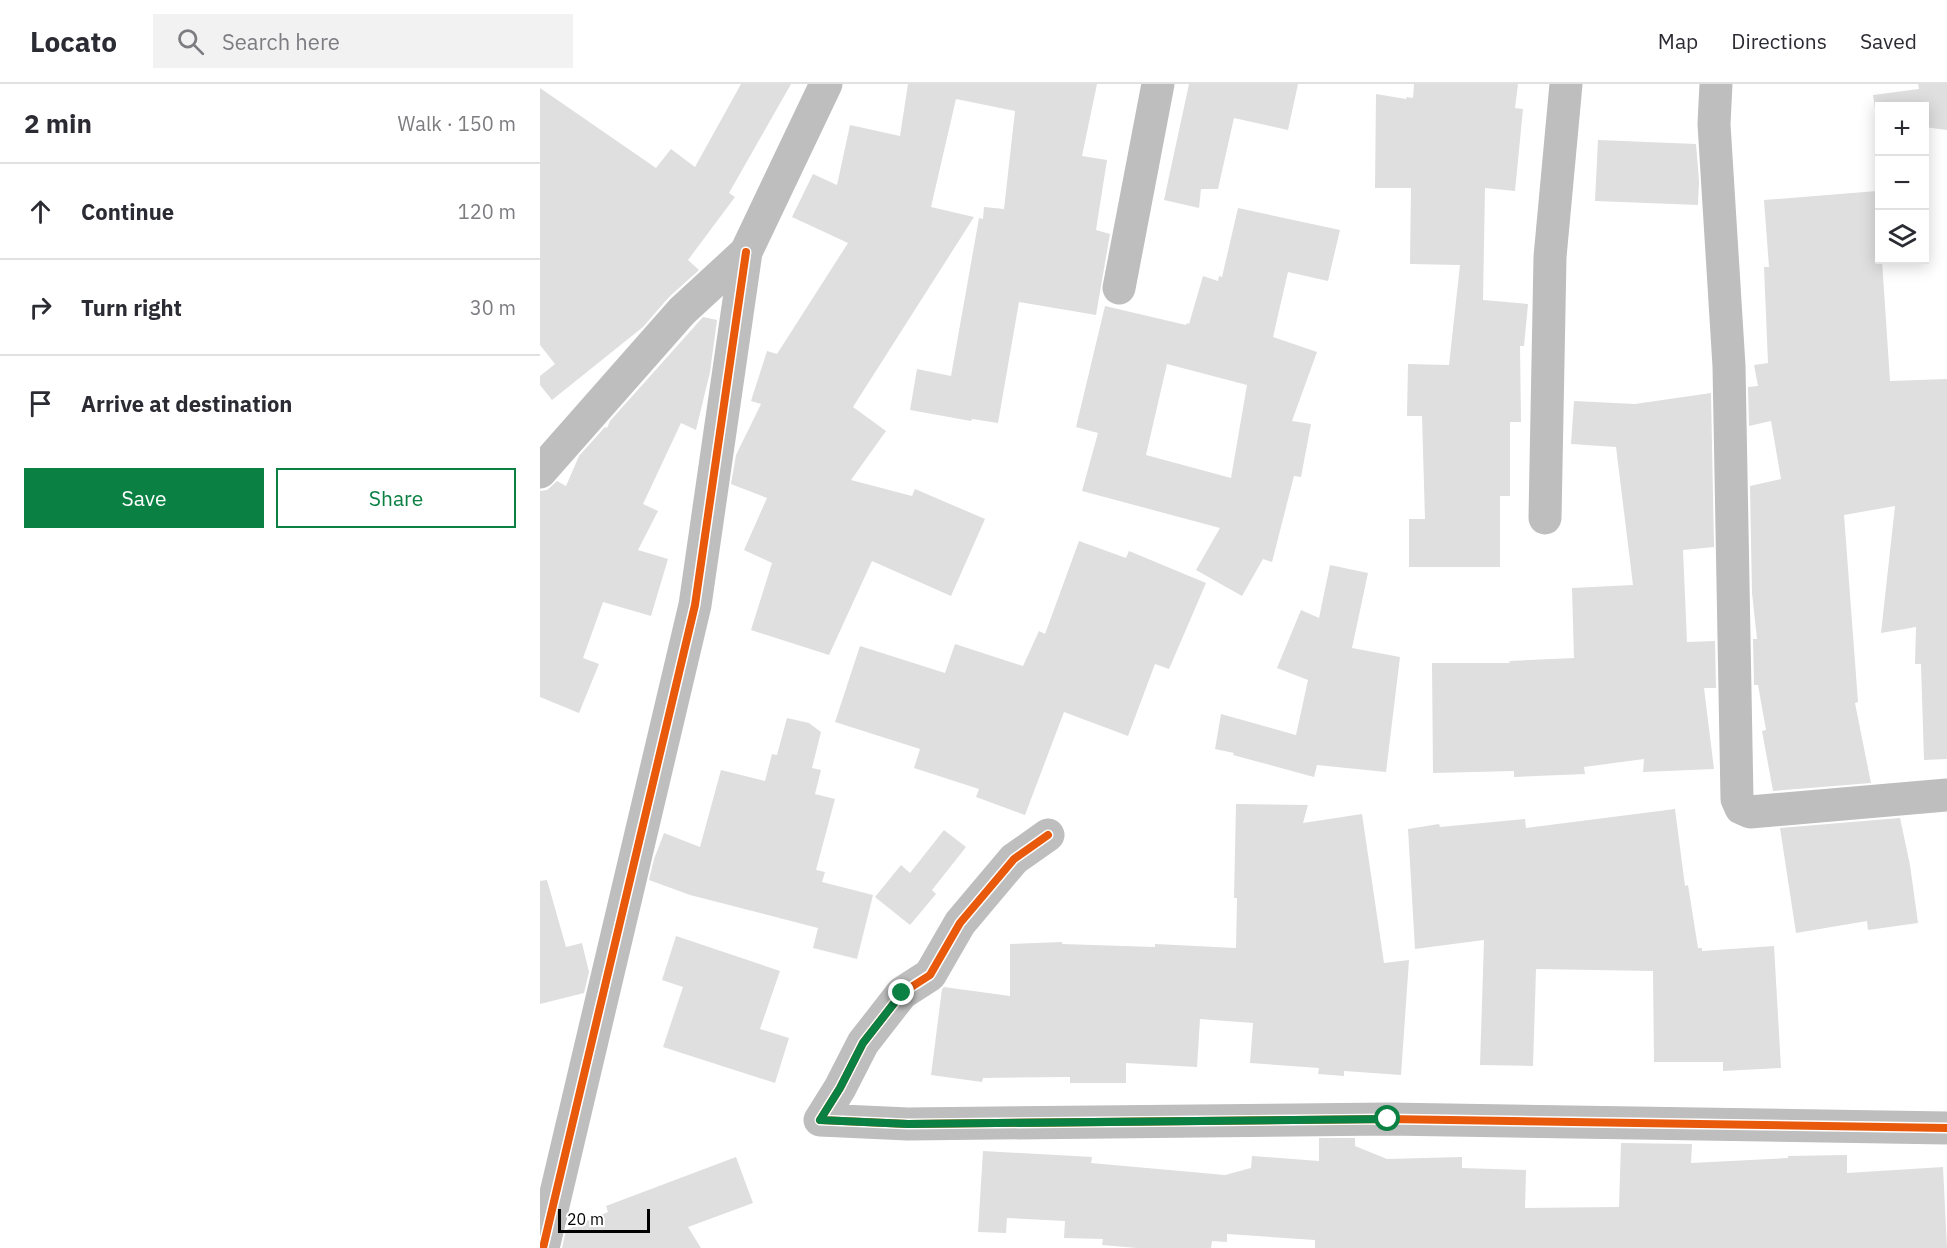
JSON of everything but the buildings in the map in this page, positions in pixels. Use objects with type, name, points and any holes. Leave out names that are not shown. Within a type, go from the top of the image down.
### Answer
[{"type":"street","points":[[543,1248],[695,605],[746,252],[826,84]]},
{"type":"street","points":[[1119,288],[1158,84]]},
{"type":"street","points":[[1545,518],[1550,257],[1566,84]]},
{"type":"street","points":[[1716,84],[1714,124],[1729,366],[1737,799],[1741,808],[1750,812],[1947,795]]},
{"type":"street","points":[[540,472],[682,311],[746,252]]},
{"type":"street","points":[[1048,835],[1014,859],[960,923],[930,975],[902,993],[863,1043],[840,1088],[820,1120],[919,1124],[1388,1119],[1947,1128]]},
{"type":"cycle path","points":[[543,1248],[695,605],[746,252]]},
{"type":"cycle path","points":[[1048,835],[1014,859],[960,923],[930,975],[902,993],[863,1043],[840,1088],[820,1120],[908,1124],[1388,1119],[1947,1128]]},
{"type":"route","points":[[902,993],[863,1043],[840,1088],[820,1120],[908,1124],[1388,1119]]}]
